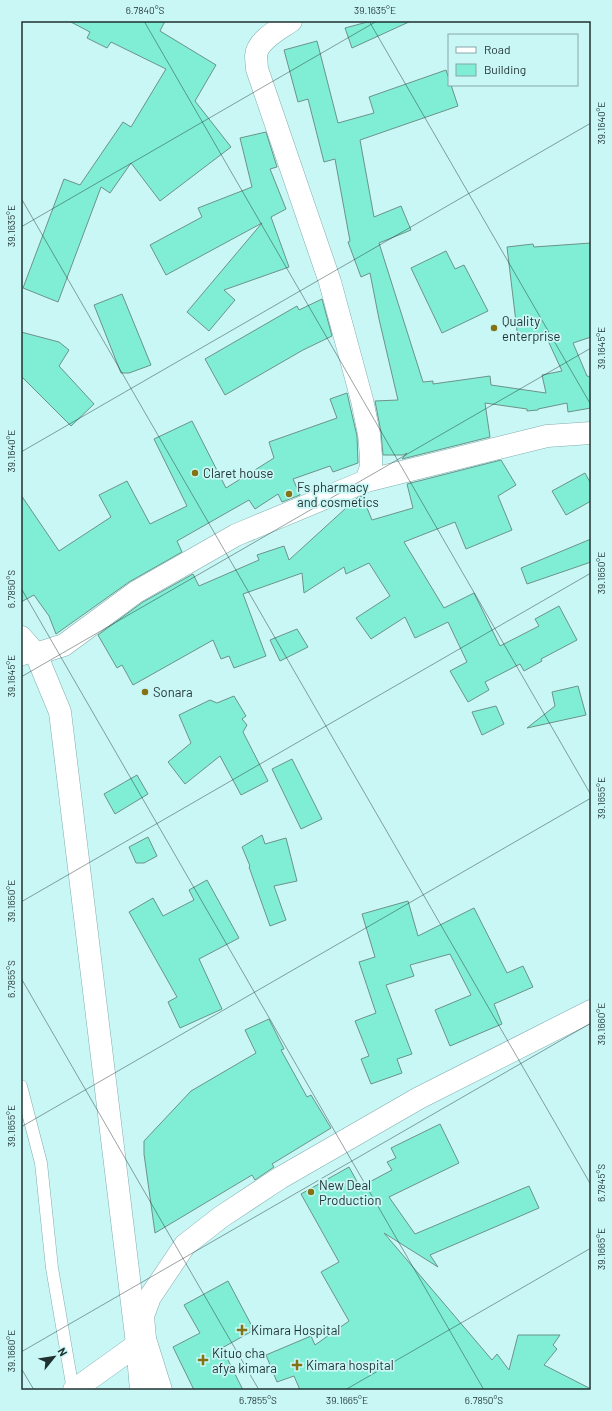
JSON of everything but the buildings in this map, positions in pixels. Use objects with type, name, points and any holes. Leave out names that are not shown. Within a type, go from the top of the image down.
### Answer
[{"type":"street","points":[[291,21],[277,30],[262,43],[256,54],[257,69],[330,282],[362,400],[369,434],[371,456],[371,467],[366,481]]},
{"type":"street","points":[[28,657],[64,645],[136,592],[236,535],[366,481],[547,436],[591,433]]},
{"type":"street","points":[[21,637],[28,657],[60,712],[141,1341],[161,1390]]},
{"type":"street","points":[[142,1390],[141,1341],[143,1316],[150,1297],[185,1245],[221,1217],[280,1178],[419,1098],[591,1011]]},
{"type":"street","points":[[74,1390],[141,1341]]},
{"type":"lane","points":[[21,1086],[41,1163],[52,1268],[74,1390]]},
{"type":"place","name":"Quality enterprise","points":[[494,328]]},
{"type":"place","name":"Claret house","points":[[195,473]]},
{"type":"place","name":"Fs pharmacy and cosmetics","points":[[289,494]]},
{"type":"place","name":"Sonara","points":[[145,692]]},
{"type":"place","name":"New Deal Production","points":[[311,1192]]},
{"type":"place","name":"Kimara Hospital","points":[[242,1330]]},
{"type":"place","name":"Kituo cha afya kimara","points":[[203,1360]]},
{"type":"place","name":"Kimara hospital","points":[[297,1365]]}]
